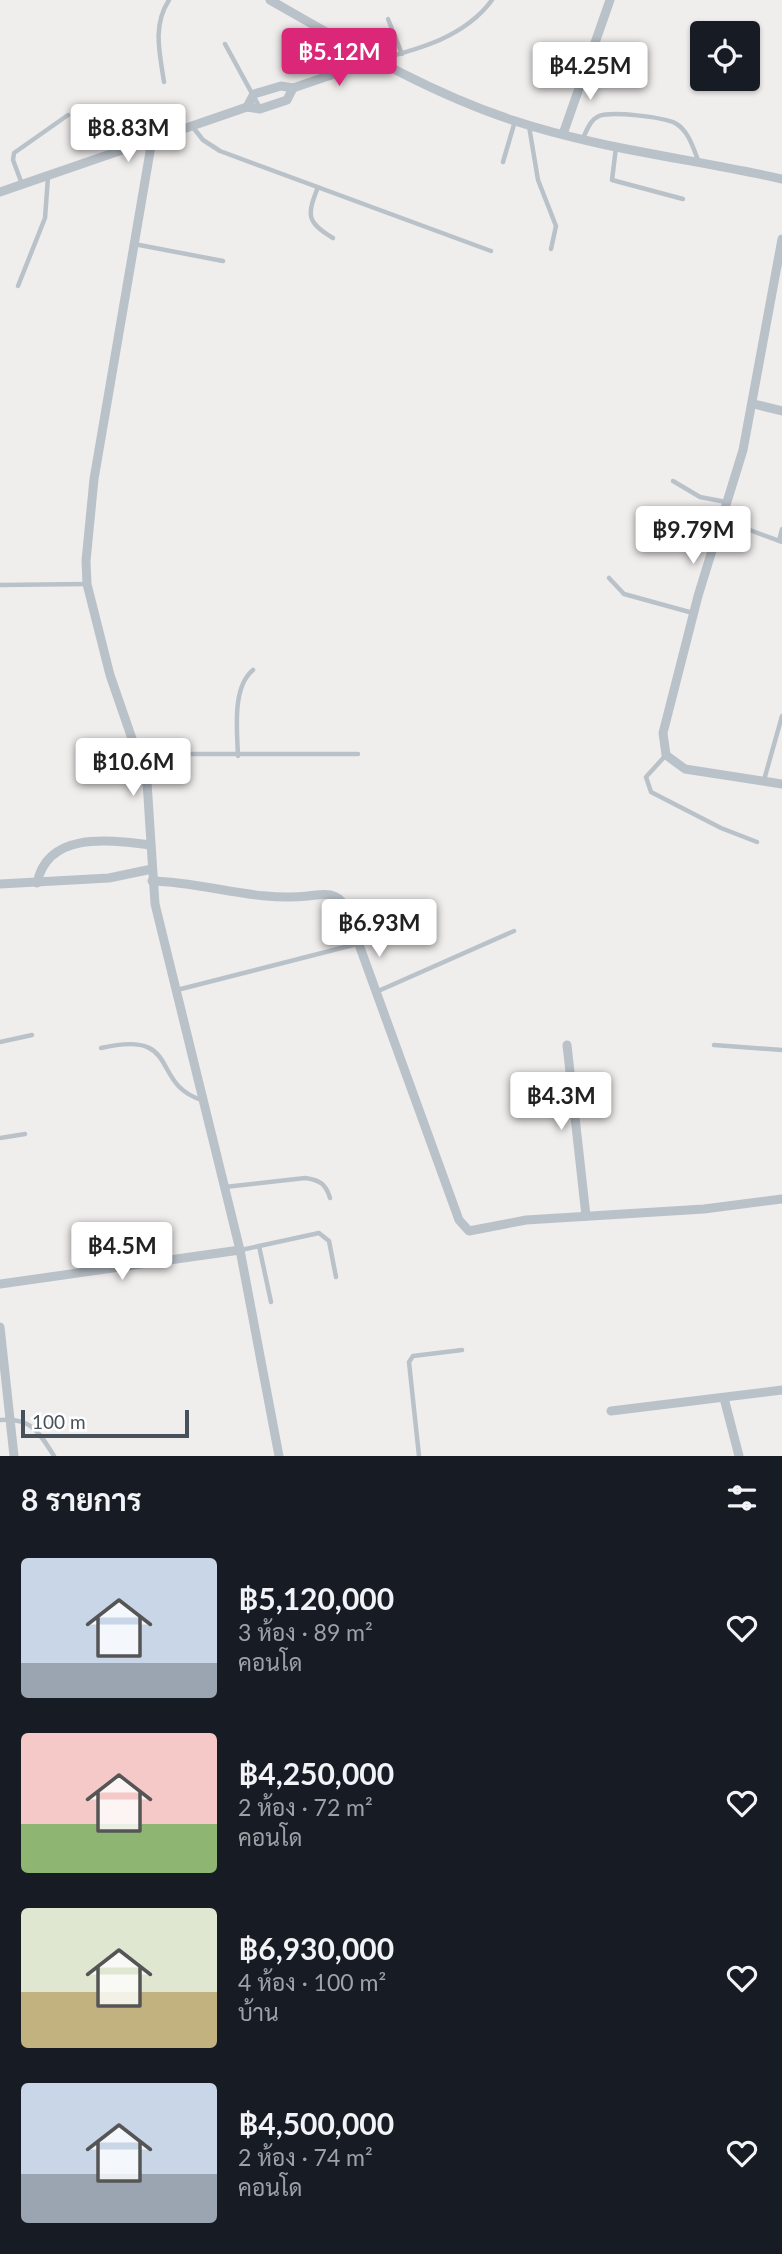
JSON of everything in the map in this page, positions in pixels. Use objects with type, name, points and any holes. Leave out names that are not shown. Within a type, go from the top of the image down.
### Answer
[{"type":"street","points":[[270,0],[427,88],[515,121],[616,146],[698,160],[782,179]]},
{"type":"street","points":[[563,134],[610,0]]},
{"type":"street","points":[[247,107],[254,94],[281,86],[293,88],[375,60]]},
{"type":"street","points":[[0,192],[247,107],[260,108],[287,100],[293,88]]},
{"type":"street","points":[[152,140],[94,479],[86,561],[87,584],[110,675],[147,782],[155,904],[240,1250],[279,1456]]},
{"type":"street","points":[[782,239],[754,404],[729,503],[693,613],[663,733],[666,755],[685,769],[782,784]]},
{"type":"street","points":[[754,404],[782,411]]},
{"type":"street","points":[[37,883],[41,866],[48,856],[61,849],[92,841],[150,845]]},
{"type":"street","points":[[0,884],[108,878],[152,869]]},
{"type":"street","points":[[152,881],[269,896],[334,894],[345,906],[464,1228],[476,1233],[526,1220],[704,1209],[782,1199]]},
{"type":"street","points":[[567,1045],[586,1216]]},
{"type":"street","points":[[0,1284],[240,1250]]},
{"type":"street","points":[[0,1327],[14,1456]]},
{"type":"street","points":[[611,1411],[782,1390]]},
{"type":"street","points":[[724,1398],[738,1456]]},
{"type":"lane","points":[[164,82],[158,37],[160,20],[169,0]]},
{"type":"lane","points":[[375,60],[434,44],[477,16],[492,0]]},
{"type":"lane","points":[[388,19],[402,54]]},
{"type":"lane","points":[[225,44],[260,108]]},
{"type":"lane","points":[[22,184],[13,153],[68,115]]},
{"type":"lane","points":[[583,138],[590,123],[599,116],[642,117],[675,123],[685,132],[698,160]]},
{"type":"lane","points":[[503,162],[515,121]]},
{"type":"lane","points":[[192,125],[203,140],[220,151],[491,251]]},
{"type":"lane","points":[[529,125],[538,180],[556,226],[551,249]]},
{"type":"lane","points":[[616,146],[612,180],[683,199]]},
{"type":"lane","points":[[18,286],[45,218],[48,176]]},
{"type":"lane","points":[[318,187],[309,210],[311,218],[316,228],[333,238]]},
{"type":"lane","points":[[133,244],[223,261]]},
{"type":"lane","points":[[673,481],[700,497],[729,503]]},
{"type":"lane","points":[[723,520],[781,541],[782,529]]},
{"type":"lane","points":[[609,578],[624,594],[693,613]]},
{"type":"lane","points":[[0,585],[87,584]]},
{"type":"lane","points":[[238,756],[240,690],[243,678],[253,670]]},
{"type":"lane","points":[[763,781],[782,716]]},
{"type":"lane","points":[[139,754],[358,754]]},
{"type":"lane","points":[[666,755],[646,777],[651,792],[721,828],[757,842]]},
{"type":"lane","points":[[375,992],[514,931]]},
{"type":"lane","points":[[176,991],[357,944]]},
{"type":"lane","points":[[0,1042],[32,1035]]},
{"type":"lane","points":[[101,1048],[129,1042],[143,1043],[152,1049],[184,1094],[202,1100]]},
{"type":"lane","points":[[714,1045],[782,1050]]},
{"type":"lane","points":[[0,1138],[25,1134]]},
{"type":"lane","points":[[224,1187],[305,1178],[318,1180],[327,1187],[330,1198]]},
{"type":"lane","points":[[240,1250],[319,1233],[329,1241],[336,1277]]},
{"type":"lane","points":[[259,1246],[271,1302]]},
{"type":"lane","points":[[419,1456],[409,1362],[413,1356],[462,1350]]},
{"type":"lane","points":[[0,1420],[27,1421],[37,1429],[54,1456]]}]
